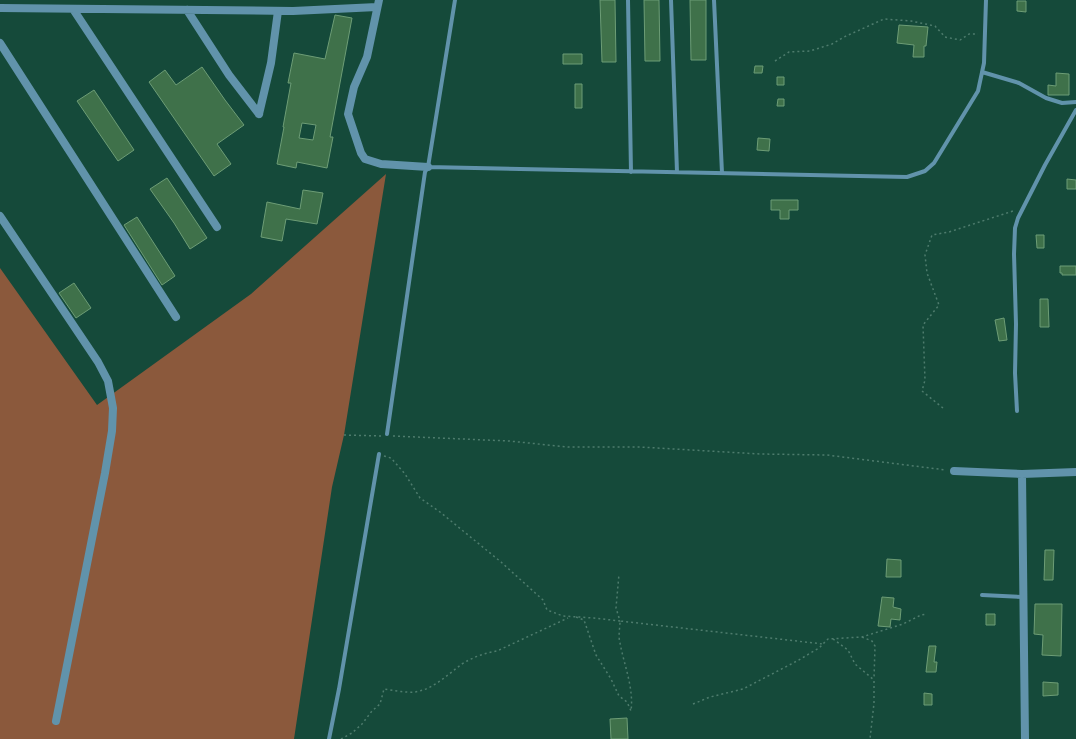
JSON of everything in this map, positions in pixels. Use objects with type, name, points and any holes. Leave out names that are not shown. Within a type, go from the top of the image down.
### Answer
[{"type":"street","points":[[0,8],[278,11],[378,4],[367,57],[354,87],[348,114],[354,136],[361,153],[365,158],[374,162],[381,164],[428,167]]},
{"type":"street","points":[[73,9],[217,228]]},
{"type":"street","points":[[187,10],[228,75],[259,114],[271,63],[278,11]]},
{"type":"street","points":[[0,43],[176,317]]},
{"type":"street","points":[[0,216],[98,362],[108,381],[113,408],[112,431],[105,473],[56,721]]},
{"type":"street","points":[[954,471],[1022,474],[1076,472]]},
{"type":"street","points":[[1022,474],[1025,739]]},
{"type":"lane","points":[[387,436],[425,172],[428,167],[455,0]]},
{"type":"lane","points":[[628,0],[631,172]]},
{"type":"lane","points":[[671,0],[676,172]]},
{"type":"lane","points":[[714,0],[722,173]]},
{"type":"lane","points":[[428,167],[907,177],[925,171],[934,164],[978,91],[982,72],[986,34],[986,0]]},
{"type":"lane","points":[[982,72],[1019,83],[1046,98],[1062,104],[1076,102]]},
{"type":"lane","points":[[1017,410],[1015,373],[1015,228],[1023,208],[1048,159],[1076,110]]},
{"type":"lane","points":[[329,739],[380,454]]},
{"type":"lane","points":[[982,595],[1023,597]]},
{"type":"path","points":[[775,61],[789,52],[810,51],[832,44],[844,36],[884,19],[910,20],[935,26],[946,37],[960,40],[969,34],[986,34]]},
{"type":"path","points":[[943,408],[922,390],[925,380],[923,325],[939,305],[927,273],[925,255],[932,234],[949,232],[1023,208]]},
{"type":"path","points":[[344,435],[509,441],[568,447],[640,447],[760,454],[826,455],[954,471]]},
{"type":"path","points":[[380,454],[391,458],[405,474],[420,498],[440,512],[501,562],[543,600],[547,610],[570,617],[620,621],[822,644]]},
{"type":"path","points":[[576,617],[584,620],[596,655],[612,679],[619,696],[627,702],[631,711],[627,667],[619,642],[620,621],[616,608],[619,574]]},
{"type":"path","points":[[693,704],[710,697],[743,689],[797,661],[819,648],[828,639],[862,637],[903,624],[921,615],[927,614]]},
{"type":"path","points":[[341,739],[352,733],[380,704],[384,689],[414,692],[433,686],[473,658],[487,653],[497,652],[570,617]]},
{"type":"path","points":[[862,637],[872,641],[875,646],[874,703],[870,739]]},
{"type":"path","points":[[833,639],[848,650],[855,664],[874,680]]},
{"type":"shaded area","points":[[386,174],[344,435],[332,487],[294,739],[0,739],[0,268],[97,405],[251,294]]},
{"type":"building","points":[[600,0],[615,0],[616,62],[602,62]]},
{"type":"building","points":[[644,0],[659,0],[660,61],[645,61]]},
{"type":"building","points":[[690,0],[706,0],[706,60],[691,60]]},
{"type":"building","points":[[1017,1],[1026,1],[1026,12],[1017,11]]},
{"type":"building","points":[[335,15],[352,18],[330,137],[333,137],[327,168],[297,162],[296,168],[277,164],[291,83],[288,83],[294,53],[325,59]],"holes":[[[302,123],[316,125],[313,140],[299,138]]]},
{"type":"building","points":[[899,25],[928,27],[926,46],[924,46],[924,57],[913,57],[914,45],[897,43]]},
{"type":"building","points":[[563,54],[582,54],[582,64],[563,64]]},
{"type":"building","points":[[755,66],[763,66],[762,73],[754,73]]},
{"type":"building","points":[[202,67],[244,125],[217,144],[231,164],[214,176],[149,82],[165,70],[176,85]]},
{"type":"building","points":[[1056,73],[1069,74],[1069,95],[1048,95],[1048,85],[1056,86]]},
{"type":"building","points":[[777,77],[784,77],[784,85],[777,85]]},
{"type":"building","points":[[575,84],[582,84],[582,108],[575,108]]},
{"type":"building","points":[[94,90],[134,150],[118,161],[77,101]]},
{"type":"building","points":[[778,99],[784,99],[784,106],[777,106]]},
{"type":"building","points":[[758,138],[770,139],[769,151],[757,150]]},
{"type":"building","points":[[167,178],[207,238],[190,249],[150,189]]},
{"type":"building","points":[[1067,179],[1076,180],[1076,189],[1067,189]]},
{"type":"building","points":[[303,190],[323,193],[317,224],[286,219],[282,241],[261,237],[267,202],[300,209]]},
{"type":"building","points":[[771,200],[798,200],[798,210],[789,210],[789,219],[780,219],[780,210],[771,210]]},
{"type":"building","points":[[137,217],[175,276],[162,285],[124,225]]},
{"type":"building","points":[[1036,235],[1044,235],[1044,248],[1037,248]]},
{"type":"building","points":[[1060,266],[1076,266],[1076,275],[1062,275],[1062,273],[1060,273]]},
{"type":"building","points":[[74,283],[91,308],[76,318],[59,293]]},
{"type":"building","points":[[1040,299],[1048,299],[1049,327],[1040,327]]},
{"type":"building","points":[[1004,318],[1007,340],[999,341],[995,320]]},
{"type":"building","points":[[1045,550],[1054,550],[1053,580],[1044,580]]},
{"type":"building","points":[[887,559],[901,560],[901,577],[886,577]]},
{"type":"building","points":[[882,597],[894,598],[893,607],[901,609],[900,620],[891,619],[890,627],[878,626]]},
{"type":"building","points":[[1035,604],[1062,604],[1061,656],[1042,655],[1043,635],[1034,634]]},
{"type":"building","points":[[986,614],[995,614],[995,625],[986,625]]},
{"type":"building","points":[[929,646],[936,646],[934,662],[937,662],[936,672],[926,672]]},
{"type":"building","points":[[1043,682],[1058,683],[1058,695],[1043,696]]},
{"type":"building","points":[[924,693],[932,694],[932,705],[924,705]]},
{"type":"building","points":[[627,718],[628,739],[611,739],[610,719]]}]
